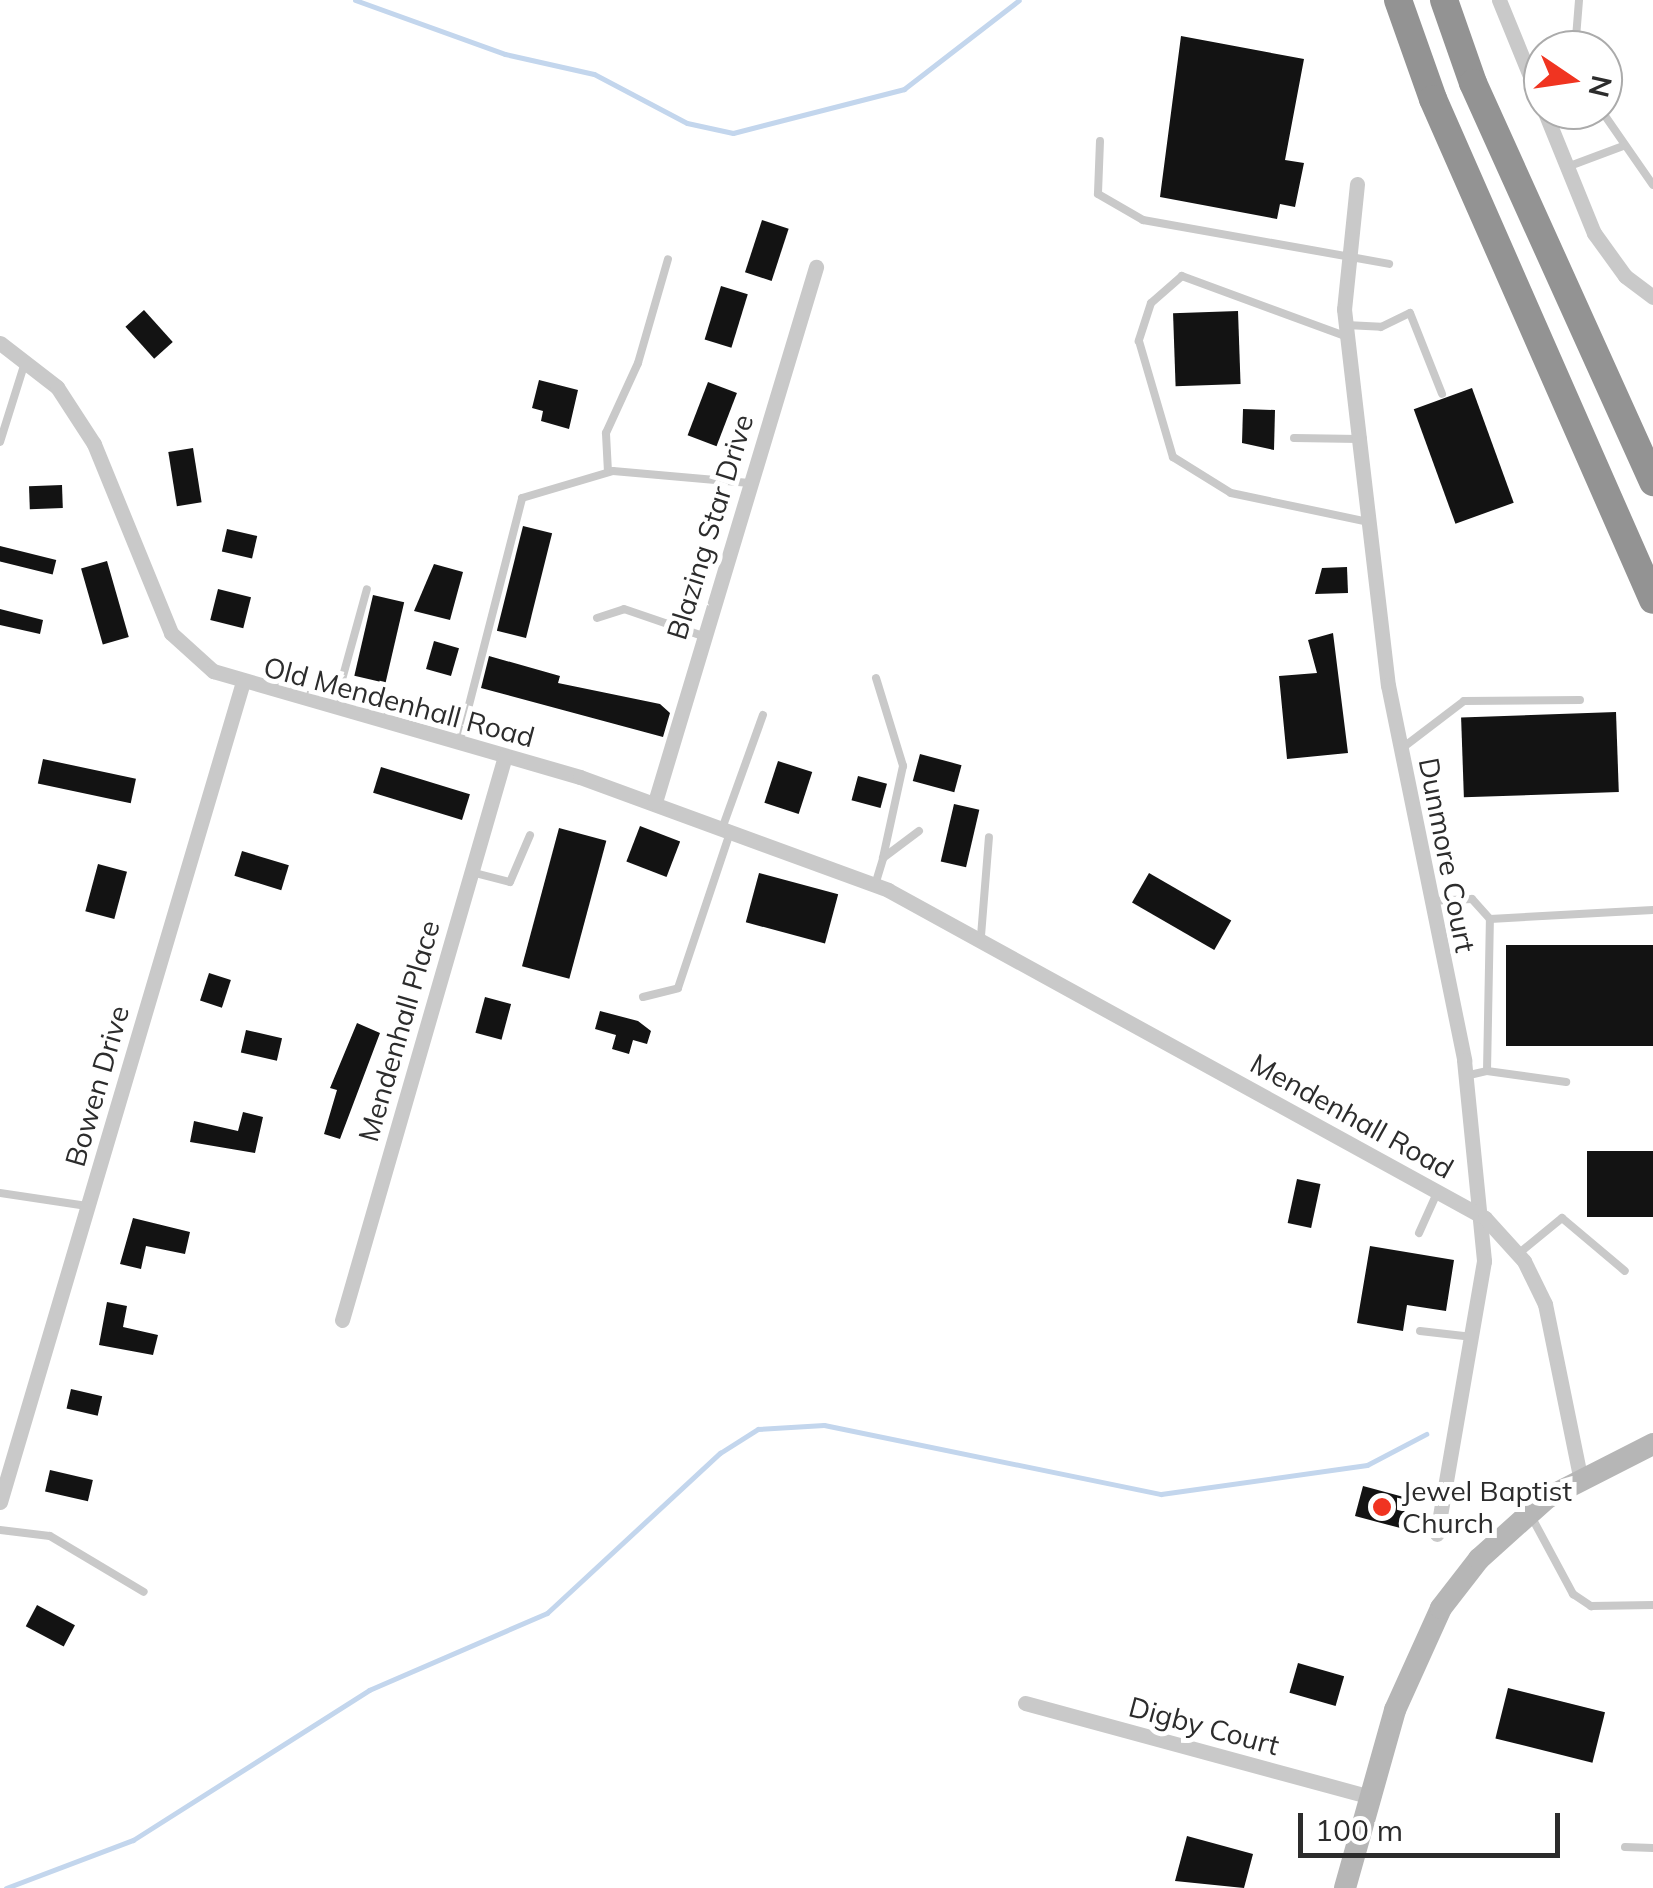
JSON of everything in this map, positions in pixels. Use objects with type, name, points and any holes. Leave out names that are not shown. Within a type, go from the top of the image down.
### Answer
[{"type":"highway","points":[[1398,0],[1433,100],[1653,600]]},
{"type":"highway","points":[[1444,0],[1473,83],[1653,482]]},
{"type":"main road","points":[[1345,1888],[1409,1670],[1461,1582],[1529,1512],[1580,1476],[1653,1444]]},
{"type":"street","points":[[1499,0],[1523,59]]},
{"type":"street","points":[[1552,130],[1611,260],[1653,298]]},
{"type":"street","name":"Dunmore Court","points":[[1358,184],[1344,252],[1347,331],[1369,522],[1400,750],[1465,1076],[1484,1262],[1437,1534]]},
{"type":"street","name":"Blazing Star Drive","points":[[655,802],[816,267]]},
{"type":"street","name":"Old Mendenhall Road","points":[[0,343],[57,388],[112,478],[171,634],[212,672],[242,685],[505,756],[655,802],[874,885],[949,918]]},
{"type":"street","name":"Bowen Drive","points":[[0,1502],[242,685]]},
{"type":"street","name":"Mendenhall Place","points":[[342,1320],[505,756]]},
{"type":"street","name":"Mendenhall Road","points":[[949,918],[1479,1215],[1518,1254],[1545,1304],[1580,1476]]},
{"type":"street","name":"Digby Court","points":[[1025,1703],[1370,1797]]},
{"type":"lane","points":[[1577,30],[1579,0]]},
{"type":"lane","points":[[1613,130],[1653,186]]},
{"type":"lane","points":[[1100,141],[1094,179],[1109,205],[1180,230],[1344,252],[1389,264]]},
{"type":"lane","points":[[1567,167],[1623,146]]},
{"type":"lane","points":[[608,472],[606,432],[638,363],[668,258]]},
{"type":"lane","points":[[1369,522],[1232,493],[1173,457],[1139,341],[1151,303],[1182,276],[1347,331],[1381,327],[1410,314],[1442,394]]},
{"type":"lane","points":[[0,442],[25,362]]},
{"type":"lane","points":[[1294,438],[1360,439]]},
{"type":"lane","points":[[459,744],[518,503],[544,488],[608,472],[748,484]]},
{"type":"lane","points":[[334,710],[367,589]]},
{"type":"lane","points":[[596,618],[624,609],[703,636]]},
{"type":"lane","points":[[874,885],[902,766],[886,689],[876,678]]},
{"type":"lane","points":[[1400,750],[1464,701],[1580,700]]},
{"type":"lane","points":[[642,997],[678,988],[763,715]]},
{"type":"lane","points":[[883,858],[919,830]]},
{"type":"lane","points":[[471,872],[510,882],[530,835]]},
{"type":"lane","points":[[982,936],[989,838]]},
{"type":"lane","points":[[1430,902],[1472,899],[1490,919],[1487,1071]]},
{"type":"lane","points":[[1490,919],[1653,910]]},
{"type":"lane","points":[[1465,1076],[1487,1071],[1566,1082]]},
{"type":"lane","points":[[1418,1232],[1437,1193]]},
{"type":"lane","points":[[0,1194],[88,1206]]},
{"type":"lane","points":[[1518,1254],[1562,1218],[1625,1271]]},
{"type":"lane","points":[[1420,1331],[1473,1337]]},
{"type":"lane","points":[[1529,1512],[1573,1594],[1591,1606],[1653,1605]]},
{"type":"lane","points":[[0,1530],[50,1536],[144,1592]]},
{"type":"lane","points":[[1625,1847],[1653,1848]]},
{"type":"building","points":[[1181,36],[1304,59],[1285,160],[1304,163],[1295,207],[1280,204],[1277,219],[1160,197]]},
{"type":"building","points":[[762,220],[789,229],[772,281],[745,272]]},
{"type":"building","points":[[721,286],[748,294],[731,348],[705,340]]},
{"type":"building","points":[[144,310],[173,342],[154,359],[125,327]]},
{"type":"building","points":[[1238,311],[1241,384],[1176,386],[1173,313]]},
{"type":"building","points":[[539,380],[578,390],[569,429],[541,421],[543,411],[532,408]]},
{"type":"building","points":[[708,382],[737,393],[717,446],[688,435]]},
{"type":"building","points":[[1472,388],[1514,503],[1455,524],[1414,409]]},
{"type":"building","points":[[1243,409],[1275,410],[1274,450],[1242,443]]},
{"type":"building","points":[[193,448],[202,502],[177,506],[168,452]]},
{"type":"building","points":[[62,485],[63,508],[30,509],[29,486]]},
{"type":"building","points":[[523,526],[552,533],[526,638],[497,631]]},
{"type":"building","points":[[227,529],[257,536],[252,558],[222,551]]},
{"type":"building","points":[[0,546],[56,560],[53,575],[0,561]]},
{"type":"building","points":[[107,561],[129,637],[103,644],[81,568]]},
{"type":"building","points":[[434,564],[463,572],[450,620],[414,611]]},
{"type":"building","points":[[1347,567],[1348,593],[1315,594],[1322,568]]},
{"type":"building","points":[[218,589],[251,597],[243,628],[210,620]]},
{"type":"building","points":[[373,595],[404,602],[386,683],[354,676]]},
{"type":"building","points":[[0,609],[43,620],[40,634],[0,625]]},
{"type":"building","points":[[1333,633],[1348,753],[1287,759],[1279,676],[1317,673],[1308,640]]},
{"type":"building","points":[[434,641],[459,648],[451,676],[426,669]]},
{"type":"building","points":[[489,656],[560,676],[558,683],[660,704],[670,713],[663,737],[481,688]]},
{"type":"building","points":[[1616,712],[1619,792],[1464,797],[1461,717]]},
{"type":"building","points":[[920,754],[962,765],[954,792],[913,781]]},
{"type":"building","points":[[43,759],[136,779],[131,803],[38,783]]},
{"type":"building","points":[[778,761],[812,772],[799,814],[764,803]]},
{"type":"building","points":[[381,767],[470,794],[462,820],[373,793]]},
{"type":"building","points":[[858,776],[887,784],[881,808],[852,800]]},
{"type":"building","points":[[954,804],[979,810],[966,867],[941,861]]},
{"type":"building","points":[[640,826],[680,841],[667,877],[626,861]]},
{"type":"building","points":[[559,828],[606,841],[569,979],[522,966]]},
{"type":"building","points":[[242,851],[289,865],[281,890],[234,876]]},
{"type":"building","points":[[98,864],[127,872],[114,919],[85,911]]},
{"type":"building","points":[[759,873],[838,894],[825,943],[746,922]]},
{"type":"building","points":[[1149,873],[1231,920],[1214,950],[1132,902]]},
{"type":"building","points":[[1506,945],[1653,945],[1653,1046],[1506,1046]]},
{"type":"building","points":[[209,973],[231,980],[222,1008],[200,1001]]},
{"type":"building","points":[[485,997],[511,1004],[502,1040],[475,1033]]},
{"type":"building","points":[[600,1011],[638,1021],[651,1031],[647,1044],[633,1040],[629,1054],[612,1049],[616,1035],[595,1029]]},
{"type":"building","points":[[357,1023],[380,1033],[340,1139],[324,1134],[337,1090],[330,1088]]},
{"type":"building","points":[[246,1030],[282,1038],[277,1061],[241,1052]]},
{"type":"building","points":[[243,1112],[263,1117],[255,1153],[190,1142],[194,1121],[238,1131]]},
{"type":"building","points":[[1587,1151],[1653,1151],[1653,1217],[1587,1217]]},
{"type":"building","points":[[1297,1179],[1320,1184],[1311,1228],[1288,1223]]},
{"type":"building","points":[[133,1218],[190,1232],[185,1254],[146,1246],[141,1269],[120,1264]]},
{"type":"building","points":[[1370,1246],[1454,1260],[1446,1311],[1407,1305],[1403,1331],[1357,1323]]},
{"type":"building","points":[[107,1302],[127,1306],[123,1327],[158,1335],[153,1355],[99,1345]]},
{"type":"building","points":[[71,1389],[102,1396],[98,1416],[67,1408]]},
{"type":"building","points":[[50,1470],[93,1480],[88,1501],[45,1491]]},
{"type":"building","name":"Jewel Baptist Church","points":[[1363,1486],[1408,1498],[1400,1528],[1355,1516]]},
{"type":"building","points":[[37,1605],[75,1625],[64,1646],[26,1626]]},
{"type":"building","points":[[1298,1663],[1344,1676],[1336,1706],[1289,1693]]},
{"type":"building","points":[[1508,1688],[1605,1712],[1592,1763],[1495,1738]]},
{"type":"building","points":[[1187,1836],[1253,1854],[1244,1888],[1175,1881]]},
{"type":"waterway","points":[[355,0],[505,54],[594,74],[687,123],[733,133],[904,89],[1019,0]]},
{"type":"waterway","points":[[6,1888],[133,1840],[369,1690],[547,1613],[720,1453],[758,1429],[824,1425],[1161,1494],[1367,1465],[1426,1434]]},
{"type":"place","name":"Jewel Baptist Church","points":[[1382,1507]]}]
